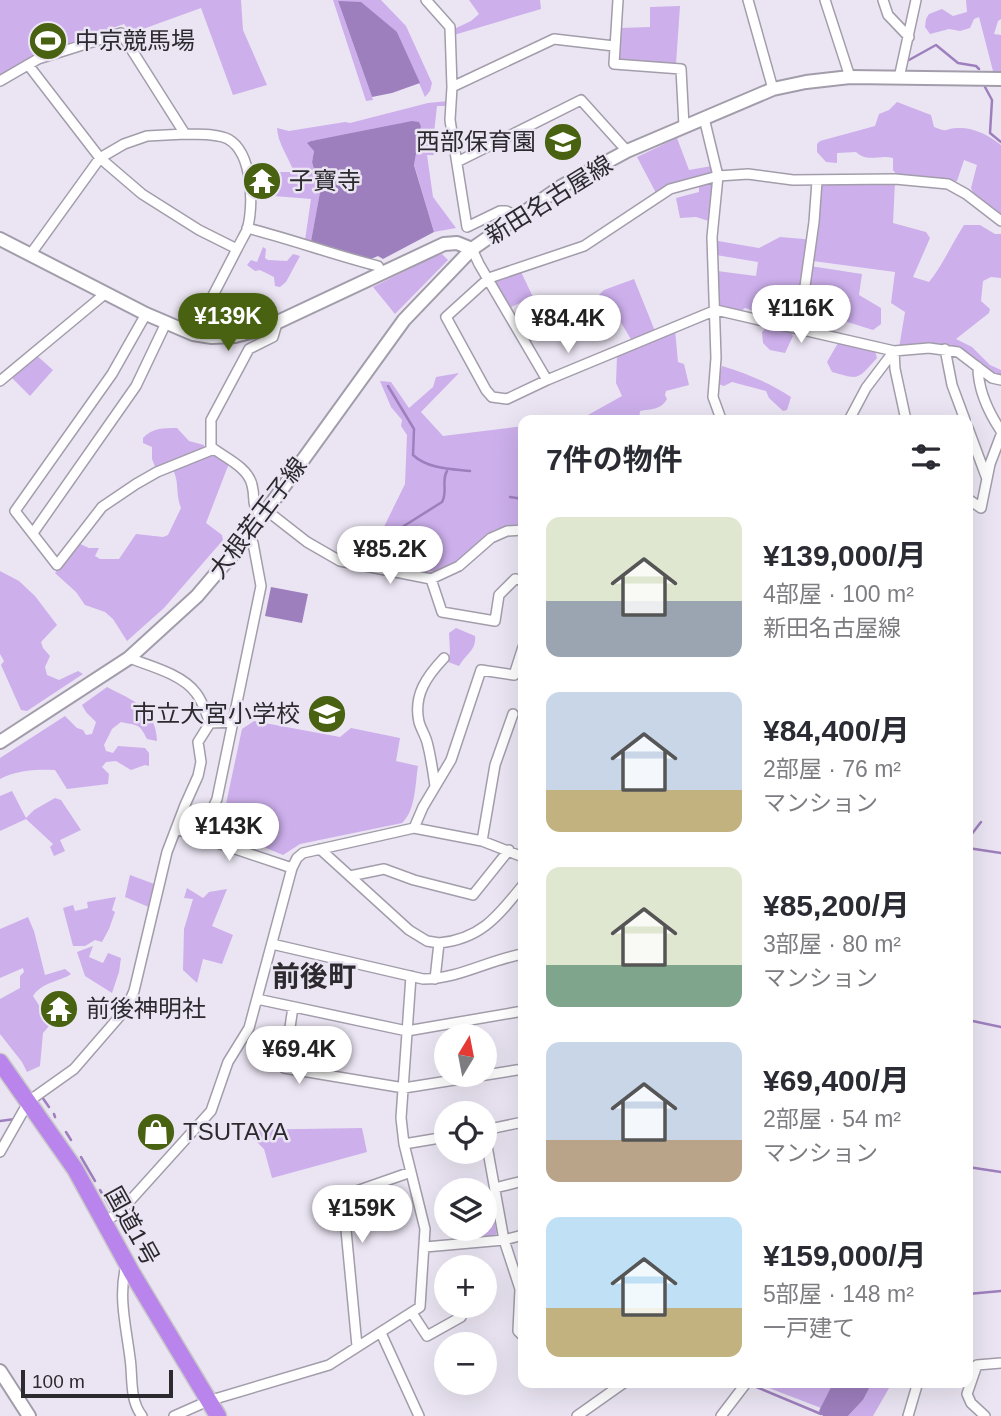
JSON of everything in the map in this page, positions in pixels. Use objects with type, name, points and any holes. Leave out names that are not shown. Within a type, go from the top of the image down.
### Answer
[{"type":"highway","name":"国道1号","points":[[0,1062],[26,1106],[75,1169],[127,1264],[219,1416]]},
{"type":"main road","name":"新田名古屋線","points":[[0,239],[166,323],[193,334],[235,336],[277,323],[444,244],[457,243],[472,248],[562,186],[627,151],[773,89],[850,77],[1001,79]]},
{"type":"main road","name":"大根若王子線","points":[[0,742],[128,658],[197,596],[248,536],[404,320],[472,248]]},
{"type":"main road","points":[[0,1371],[29,1416]]},
{"type":"street","points":[[426,0],[450,27],[450,120],[467,227],[500,211],[520,217]]},
{"type":"street","points":[[618,0],[614,64],[681,69],[684,126]]},
{"type":"street","points":[[748,0],[773,89]]},
{"type":"street","points":[[825,0],[850,77]]},
{"type":"street","points":[[883,0],[888,15],[909,37]]},
{"type":"street","points":[[899,78],[916,0]]},
{"type":"street","points":[[0,81],[38,59],[121,33],[185,134]]},
{"type":"street","points":[[452,87],[554,40],[614,46]]},
{"type":"street","points":[[29,66],[100,158],[142,194],[199,230],[237,249]]},
{"type":"street","points":[[457,162],[581,100],[627,151]]},
{"type":"street","points":[[704,118],[718,176],[712,237],[716,310],[713,397],[720,415]]},
{"type":"street","points":[[30,254],[100,158],[124,144],[146,136],[185,134],[212,135],[228,139],[237,147],[249,169],[247,228],[193,334]]},
{"type":"street","points":[[1001,221],[966,194],[948,184],[895,179],[817,181],[748,174],[718,176],[670,189],[584,246],[489,278],[446,317],[486,390],[498,399],[507,399],[716,310],[894,351],[945,349],[958,352],[992,378],[1001,380]]},
{"type":"street","points":[[799,330],[817,181]]},
{"type":"street","points":[[247,228],[294,240],[334,256],[378,266],[381,272]]},
{"type":"street","points":[[472,248],[547,380]]},
{"type":"street","points":[[0,381],[106,293]]},
{"type":"street","points":[[146,314],[112,374],[15,511],[57,565],[102,507],[157,472],[214,449]]},
{"type":"street","points":[[33,533],[136,386],[166,323]]},
{"type":"street","points":[[277,323],[274,337],[249,349],[211,420],[211,447],[246,472],[252,485],[252,504],[263,514],[340,561],[431,579],[459,566],[491,538],[507,531],[518,530]]},
{"type":"street","points":[[945,349],[952,385],[963,415]]},
{"type":"street","points":[[852,415],[866,388],[894,351]]},
{"type":"street","points":[[894,351],[905,415]]},
{"type":"street","points":[[973,502],[981,508],[1001,433],[987,406],[978,367]]},
{"type":"street","points":[[973,442],[987,480]]},
{"type":"street","points":[[200,837],[217,799],[261,586],[253,543],[248,536]]},
{"type":"street","points":[[431,579],[442,612],[495,621],[499,595],[515,579],[518,579]]},
{"type":"street","points":[[128,658],[179,680],[194,691],[210,723]]},
{"type":"street","points":[[435,786],[427,740],[419,721],[418,706],[421,689],[429,674],[444,658]]},
{"type":"street","points":[[414,828],[423,807],[452,760],[481,670],[514,675],[518,663]]},
{"type":"street","points":[[482,841],[495,765],[513,714]]},
{"type":"street","points":[[210,723],[233,722]]},
{"type":"street","points":[[0,1152],[26,1106],[74,1069],[126,1009],[134,991],[167,852],[198,776],[201,762],[198,743],[210,723]]},
{"type":"street","points":[[103,1222],[119,1213],[211,1111],[229,1062],[249,1028],[297,858],[303,853],[414,828],[482,841],[518,854]]},
{"type":"street","points":[[176,829],[292,868]]},
{"type":"street","points":[[320,849],[409,930],[427,941],[457,942],[484,928],[497,918],[518,891]]},
{"type":"street","points":[[350,876],[384,869],[414,880],[473,895],[509,849]]},
{"type":"street","points":[[435,979],[439,943]]},
{"type":"street","points":[[272,944],[411,976],[435,979],[461,974],[499,958],[518,955]]},
{"type":"street","points":[[174,1416],[208,1401],[328,1365],[420,1307],[425,1229],[404,1144],[401,1118],[411,976]]},
{"type":"street","points":[[257,999],[407,1031],[518,1012]]},
{"type":"street","points":[[293,1007],[284,1069],[404,1088],[518,1070]]},
{"type":"street","points":[[497,1129],[518,1123]]},
{"type":"street","points":[[404,1144],[434,1139]]},
{"type":"street","points":[[357,1346],[343,1198],[411,1172]]},
{"type":"street","points":[[497,1188],[518,1182]]},
{"type":"street","points":[[497,1198],[505,1240],[518,1277]]},
{"type":"street","points":[[425,1247],[505,1240],[518,1236]]},
{"type":"street","points":[[127,1264],[122,1282],[123,1313],[131,1360],[132,1390],[142,1416]]},
{"type":"street","points":[[412,1313],[427,1336],[459,1318]]},
{"type":"street","points":[[381,1333],[419,1416]]},
{"type":"street","points":[[973,1368],[977,1365],[1001,1363]]},
{"type":"street","points":[[973,1377],[977,1365]]},
{"type":"street","points":[[577,1416],[617,1388]]},
{"type":"street","points":[[721,1416],[738,1388]]},
{"type":"street","points":[[908,1416],[916,1388]]},
{"type":"street","points":[[969,1388],[967,1394],[971,1402],[985,1416]]},
{"type":"shaded area","points":[[0,0],[241,0],[243,30],[267,85],[233,95],[201,8],[132,33],[124,24],[40,53],[0,76]]},
{"type":"shaded area","points":[[333,0],[381,0],[406,26],[432,83],[425,97],[397,32],[338,1],[373,100],[366,101]]},
{"type":"shaded area","points":[[469,0],[540,0],[541,9],[454,35],[454,29],[479,14]]},
{"type":"shaded area","points":[[966,0],[1001,0],[1001,19],[994,34],[1001,35],[1001,71],[993,71],[979,17],[974,19],[970,28],[960,31],[949,29],[930,34],[925,27],[929,14],[942,9],[953,16],[967,12]]},
{"type":"shaded area","points":[[338,1],[361,2],[397,32],[420,83],[372,97]]},
{"type":"shaded area","points":[[680,6],[676,64],[620,61],[620,28],[650,27],[650,7]]},
{"type":"shaded area","points":[[448,101],[447,106],[437,106],[434,155],[427,155],[433,197],[456,228],[434,232],[414,164],[421,126],[419,122],[311,141],[314,151],[312,162],[320,192],[311,241],[305,240],[311,199],[261,195],[263,187],[272,185],[275,172],[294,172],[281,145],[277,128],[289,131],[350,123],[428,103]]},
{"type":"shaded area","points":[[897,102],[931,115],[934,127],[944,130],[975,130],[1001,145],[1001,219],[975,197],[971,188],[977,165],[964,160],[957,181],[954,182],[898,176],[893,170],[893,158],[869,158],[856,152],[837,153],[837,163],[826,162],[817,152],[817,144],[820,141],[875,126],[879,114],[889,110]]},
{"type":"shaded area","points":[[412,121],[419,122],[421,126],[414,165],[434,232],[383,259],[378,256],[371,259],[311,241],[320,192],[312,162],[314,151],[307,143]]},
{"type":"shaded area","points":[[677,138],[689,170],[712,166],[714,172],[711,177],[656,193],[637,157]]},
{"type":"shaded area","points":[[895,182],[893,223],[926,232],[930,238],[913,277],[929,282],[964,225],[980,225],[995,234],[1001,234],[1001,278],[991,277],[983,281],[981,301],[990,309],[989,313],[956,339],[972,347],[990,365],[1001,370],[1001,378],[995,377],[959,350],[899,348],[905,312],[891,303],[895,272],[813,261],[822,184]]},
{"type":"shaded area","points":[[710,184],[714,187],[709,221],[696,217],[680,218],[676,198],[699,192],[699,186]]},
{"type":"shaded area","points":[[780,237],[808,241],[802,285],[799,288],[782,285],[775,310],[767,313],[745,308],[740,312],[721,308],[717,271],[756,276],[758,262],[716,255],[714,244],[718,241],[759,248]]},
{"type":"shaded area","points":[[263,247],[268,260],[287,261],[293,254],[300,256],[286,282],[280,287],[275,286],[274,277],[260,270],[255,271],[247,265],[251,260],[257,262]]},
{"type":"shaded area","points":[[442,254],[448,260],[395,314],[373,287],[433,257]]},
{"type":"shaded area","points":[[810,266],[862,274],[859,295],[881,308],[881,324],[873,330],[841,320],[833,302],[815,302],[808,299]]},
{"type":"shaded area","points":[[521,272],[533,297],[509,308],[493,281]]},
{"type":"shaded area","points":[[634,279],[655,331],[632,341],[617,316],[610,317],[597,297],[604,290]]},
{"type":"shaded area","points":[[768,326],[793,336],[785,353],[770,350],[763,343],[762,332]]},
{"type":"shaded area","points":[[675,330],[678,362],[684,364],[689,385],[666,391],[665,403],[640,411],[640,415],[588,415],[622,396],[616,383],[617,355]]},
{"type":"shaded area","points":[[838,343],[875,351],[877,358],[858,376],[832,372],[827,362]]},
{"type":"shaded area","points":[[35,354],[53,370],[30,396],[9,375]]},
{"type":"shaded area","points":[[722,366],[758,379],[791,397],[787,410],[783,411],[769,398],[766,391],[732,382],[724,386],[718,384]]},
{"type":"shaded area","points":[[459,373],[421,412],[443,436],[518,427],[518,525],[495,530],[452,564],[426,572],[432,543],[380,535],[405,484],[407,435],[401,426],[402,420],[391,407],[380,381],[391,382],[409,408],[433,387],[436,377]]},
{"type":"shaded area","points":[[177,428],[189,441],[204,445],[204,449],[156,469],[152,459],[152,447],[143,443],[143,438],[154,430]]},
{"type":"shaded area","points":[[215,451],[228,462],[228,466],[206,523],[222,535],[223,540],[164,608],[127,641],[113,619],[105,612],[85,605],[76,592],[55,573],[78,543],[89,548],[99,548],[95,556],[100,559],[119,559],[136,534],[163,537],[168,535],[181,508],[172,468]]},
{"type":"shaded area","points":[[0,571],[19,581],[35,596],[57,625],[41,642],[50,656],[45,667],[47,675],[59,680],[78,671],[83,674],[27,711],[21,710],[1,665],[4,661],[0,654]]},
{"type":"shaded area","points":[[271,587],[308,594],[302,623],[265,616]]},
{"type":"shaded area","points":[[456,628],[475,636],[472,649],[459,666],[448,662],[449,633]]},
{"type":"shaded area","points":[[107,687],[141,706],[152,720],[157,741],[147,739],[138,726],[121,722],[112,729],[104,745],[106,751],[113,753],[118,746],[145,748],[149,753],[149,766],[131,770],[116,761],[106,762],[102,767],[109,774],[108,784],[67,789],[55,770],[27,771],[0,779],[0,758],[65,716],[86,735],[92,734],[96,722],[82,705]]},
{"type":"shaded area","points":[[254,721],[340,737],[351,728],[400,738],[396,761],[418,766],[414,796],[407,818],[402,823],[300,844],[283,855],[215,827],[226,804],[242,729]]},
{"type":"shaded area","points":[[12,791],[26,818],[55,798],[61,800],[81,830],[60,840],[65,851],[54,856],[50,847],[53,844],[26,819],[0,831],[0,796]]},
{"type":"shaded area","points":[[130,875],[157,885],[151,908],[125,897]]},
{"type":"shaded area","points":[[187,888],[203,898],[209,892],[227,889],[212,926],[233,935],[222,964],[203,959],[197,983],[183,970],[184,929],[193,899],[184,898]]},
{"type":"shaded area","points":[[116,897],[112,910],[115,912],[102,942],[95,940],[85,946],[73,946],[63,908],[73,905],[75,911],[88,908],[87,902]]},
{"type":"shaded area","points":[[28,917],[45,975],[65,969],[71,974],[46,985],[33,996],[49,1021],[49,1026],[43,1033],[40,1066],[27,1072],[0,1034],[0,999],[20,988],[20,976],[24,972],[23,968],[0,978],[0,929]]},
{"type":"shaded area","points":[[93,946],[89,957],[103,963],[108,953],[121,958],[112,993],[85,976],[77,952]]},
{"type":"shaded area","points":[[362,1128],[367,1152],[272,1178],[264,1149],[245,1130]]},
{"type":"shaded area","points":[[769,1388],[831,1388],[821,1408]]},
{"type":"shaded area","points":[[830,1388],[869,1388],[863,1400],[848,1416],[823,1416],[819,1411]]},
{"type":"shaded area","points":[[869,1388],[889,1388],[873,1416],[848,1416],[863,1400]]},
{"type":"waterway","points":[[909,60],[936,45],[958,63],[979,69]]},
{"type":"waterway","points":[[985,87],[992,100],[990,133],[1001,142]]},
{"type":"waterway","points":[[388,386],[414,429],[413,455],[433,466],[470,471]]},
{"type":"waterway","points":[[396,531],[442,502],[447,471]]},
{"type":"waterway","points":[[510,497],[518,498]]},
{"type":"waterway","points":[[973,832],[981,822]]},
{"type":"waterway","points":[[973,849],[1001,853]]},
{"type":"waterway","points":[[973,1021],[1001,1027]]},
{"type":"waterway","points":[[49,1092],[42,1097],[49,1107]]},
{"type":"waterway","points":[[0,1121],[15,1119]]},
{"type":"waterway","points":[[66,1132],[71,1140]]},
{"type":"waterway","points":[[81,1157],[95,1181]]},
{"type":"waterway","points":[[973,1168],[1001,1172]]},
{"type":"waterway","points":[[100,1190],[111,1209]]},
{"type":"waterway","points":[[973,1294],[1001,1291]]},
{"type":"waterway","points":[[759,1388],[821,1414]]},
{"type":"place","name":"中京競馬場","points":[[48,41]]},
{"type":"place","name":"西部保育園","points":[[563,142]]},
{"type":"place","name":"子寶寺","points":[[262,181]]},
{"type":"place","name":"市立大宮小学校","points":[[327,714]]},
{"type":"place","name":"前後神明社","points":[[59,1009]]},
{"type":"place","name":"TSUTAYA","points":[[156,1132]]},
{"type":"district","name":"前後町","points":[[314,976]]}]
